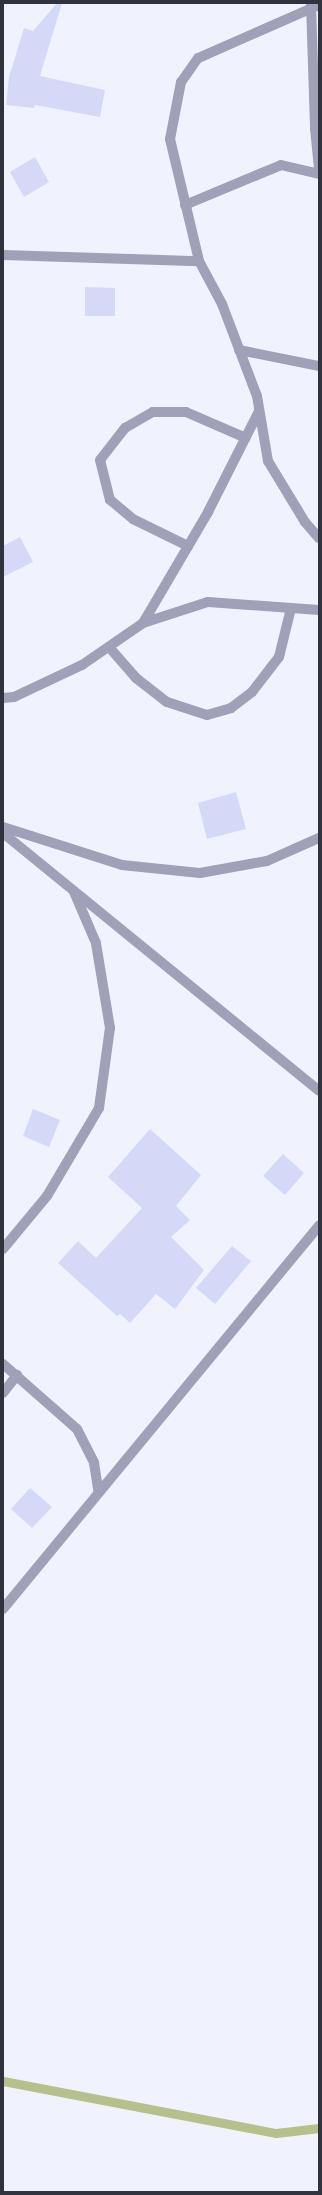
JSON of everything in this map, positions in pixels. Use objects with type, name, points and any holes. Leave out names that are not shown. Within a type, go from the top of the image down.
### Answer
[{"type":"street","points":[[319,5],[310,6],[198,58],[181,82],[170,139],[198,261],[222,304],[257,396],[268,461],[305,522],[319,538]]},
{"type":"street","points":[[310,6],[319,169]]},
{"type":"street","points":[[185,206],[281,166],[319,174]]},
{"type":"street","points":[[3,255],[198,261]]},
{"type":"street","points":[[239,350],[319,366]]},
{"type":"street","points":[[143,623],[188,546],[259,411]]},
{"type":"street","points":[[188,546],[133,519],[110,500],[100,460],[124,428],[153,412],[186,412],[246,438]]},
{"type":"street","points":[[3,704],[14,697],[82,665],[143,623],[208,602],[319,610]]},
{"type":"street","points":[[109,647],[136,678],[167,702],[207,715],[231,708],[252,692],[279,657],[291,608]]},
{"type":"street","points":[[3,698],[14,697]]},
{"type":"street","points":[[3,827],[122,865],[200,873],[267,860],[319,838]]},
{"type":"street","points":[[3,833],[319,1091]]},
{"type":"street","points":[[3,1249],[47,1196],[99,1108],[110,1028],[96,944],[73,890]]},
{"type":"street","points":[[3,1610],[319,1225]]},
{"type":"street","points":[[3,1364],[77,1429],[94,1463],[99,1493]]},
{"type":"street","points":[[3,1392],[17,1375]]},
{"type":"building","points":[[57,3],[62,3],[40,76],[105,90],[100,117],[35,105],[34,108],[6,105],[9,77],[24,28],[33,31]]},
{"type":"building","points":[[35,157],[49,182],[24,197],[10,172]]},
{"type":"building","points":[[85,287],[115,288],[115,316],[85,316]]},
{"type":"building","points":[[20,537],[33,562],[3,577],[3,546]]},
{"type":"building","points":[[236,792],[246,829],[207,839],[198,803]]},
{"type":"building","points":[[33,1109],[60,1120],[49,1147],[23,1136]]},
{"type":"building","points":[[150,1129],[201,1175],[176,1206],[190,1220],[171,1237],[204,1270],[175,1309],[156,1294],[130,1323],[120,1314],[117,1316],[58,1263],[78,1241],[96,1258],[142,1208],[108,1177]]},
{"type":"building","points":[[283,1154],[304,1173],[285,1195],[263,1176]]},
{"type":"building","points":[[232,1246],[251,1261],[215,1304],[196,1288]]},
{"type":"building","points":[[30,1488],[52,1507],[32,1528],[11,1509]]},
{"type":"waterway","points":[[3,2081],[276,2133],[319,2128]]}]
